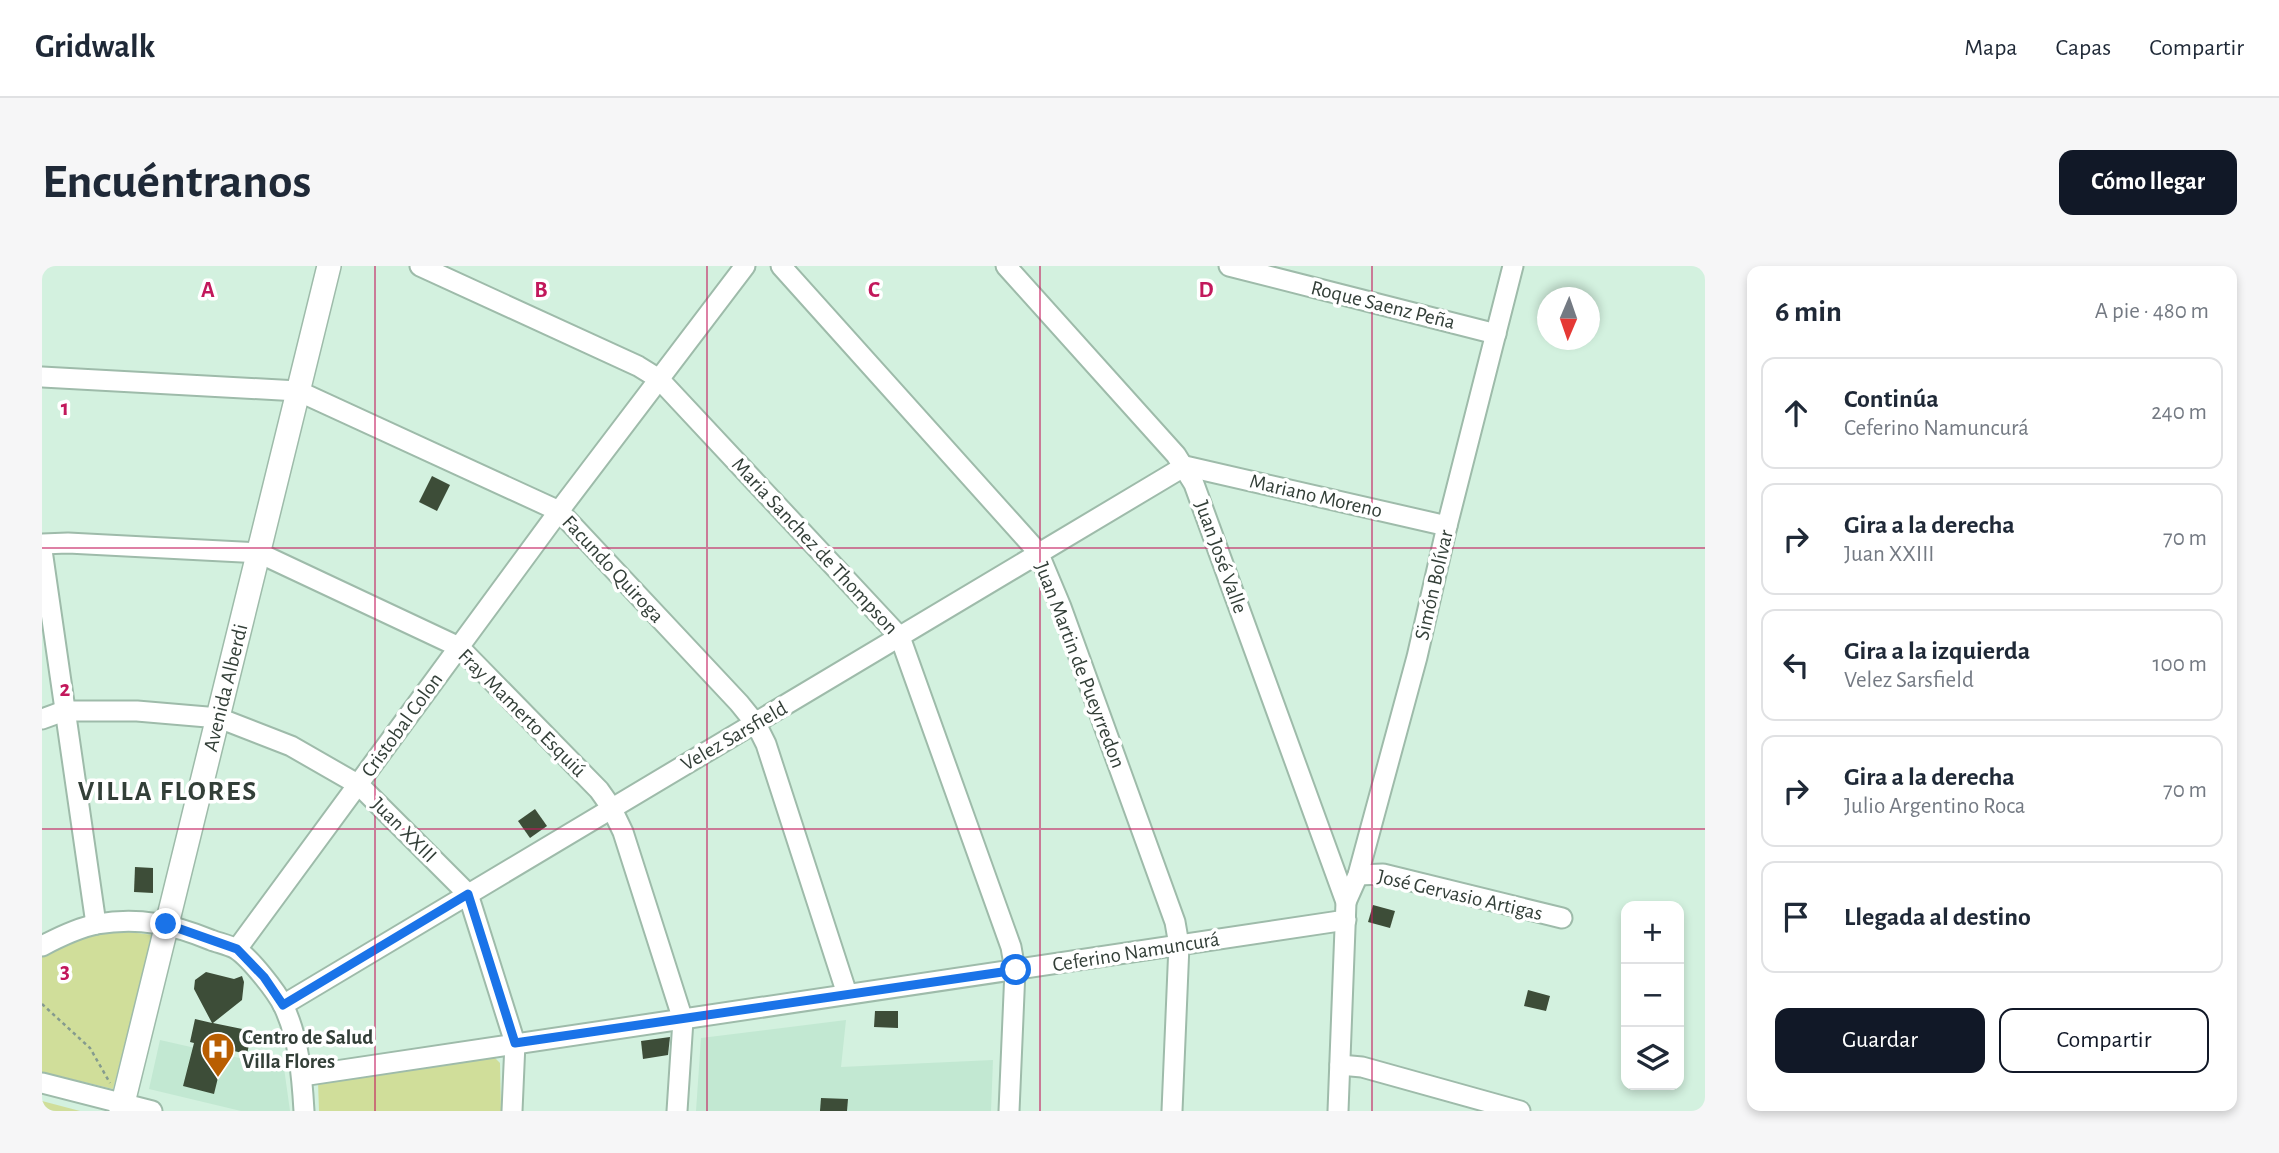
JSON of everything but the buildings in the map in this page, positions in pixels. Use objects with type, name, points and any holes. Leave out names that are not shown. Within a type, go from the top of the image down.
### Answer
[{"type":"main road","name":"Avenida Alberdi","points":[[122,1107],[329,266]]},
{"type":"street","name":"Maria Sanchez de Thompson","points":[[420,266],[638,366],[659,379],[900,637],[1011,947],[1016,970],[1009,1111]]},
{"type":"street","name":"Cristobal Colon","points":[[237,949],[559,511],[744,266]]},
{"type":"street","name":"Juan Martin de Pueyrredon","points":[[781,266],[1038,552],[1061,607],[1175,922],[1179,945],[1172,1111]]},
{"type":"street","name":"Juan José Valle","points":[[1006,266],[1185,466],[1199,497],[1346,911],[1338,1111]]},
{"type":"street","name":"Roque Saenz Peña","points":[[1229,266],[1496,334]]},
{"type":"street","name":"Simón Bolívar","points":[[1346,911],[1417,657],[1447,526],[1513,266]]},
{"type":"street","name":"Facundo Quiroga","points":[[42,377],[298,391],[559,511],[756,724],[766,744],[847,994]]},
{"type":"street","name":"Velez Sarsfield","points":[[283,1005],[1185,466]]},
{"type":"street","name":"Mariano Moreno","points":[[1185,466],[1447,526]]},
{"type":"street","name":"Fray Mamerto Esquiú","points":[[42,544],[259,553],[459,647],[599,790],[623,832],[683,1020],[677,1111]]},
{"type":"street","points":[[42,550],[96,925]]},
{"type":"street","name":"Juan XXIII","points":[[42,719],[64,711],[137,711],[219,718],[290,746],[359,785],[468,894],[515,1043],[512,1111]]},
{"type":"street","name":"José Gervasio Artigas","points":[[1358,875],[1382,874],[1562,918]]},
{"type":"street","name":"Ceferino Namuncurá","points":[[302,1076],[1179,945],[1346,911]]},
{"type":"street","points":[[42,946],[65,934],[96,925],[142,921],[166,924],[237,949],[264,977],[283,1005],[293,1030],[302,1076],[304,1111]]},
{"type":"street","points":[[1340,1065],[1362,1067],[1520,1111]]},
{"type":"street","points":[[42,1083],[122,1107],[152,1111]]},
{"type":"path","points":[[42,1004],[90,1048],[122,1107]]},
{"type":"shaded area","points":[[846,1020],[841,1067],[993,1060],[991,1111],[696,1111],[701,1038]]},
{"type":"shaded area","name":"Centro de Salud Villa Flores","points":[[160,1040],[284,1068],[290,1111],[241,1111],[149,1089]]},
{"type":"green space","points":[[121,931],[153,935],[113,1089],[42,1072],[42,954],[89,934]]},
{"type":"green space","points":[[494,1057],[500,1063],[501,1111],[319,1111],[318,1081]]},
{"type":"green space","points":[[42,1101],[80,1111],[42,1111]]},
{"type":"place","name":"Centro de Salud Villa Flores","points":[[218,1079]]},
{"type":"district","name":"VILLA FLORES","points":[[168,792]]},
{"type":"route","points":[[166,924],[237,949],[264,977],[283,1005],[468,894],[515,1043],[1016,970]]}]
